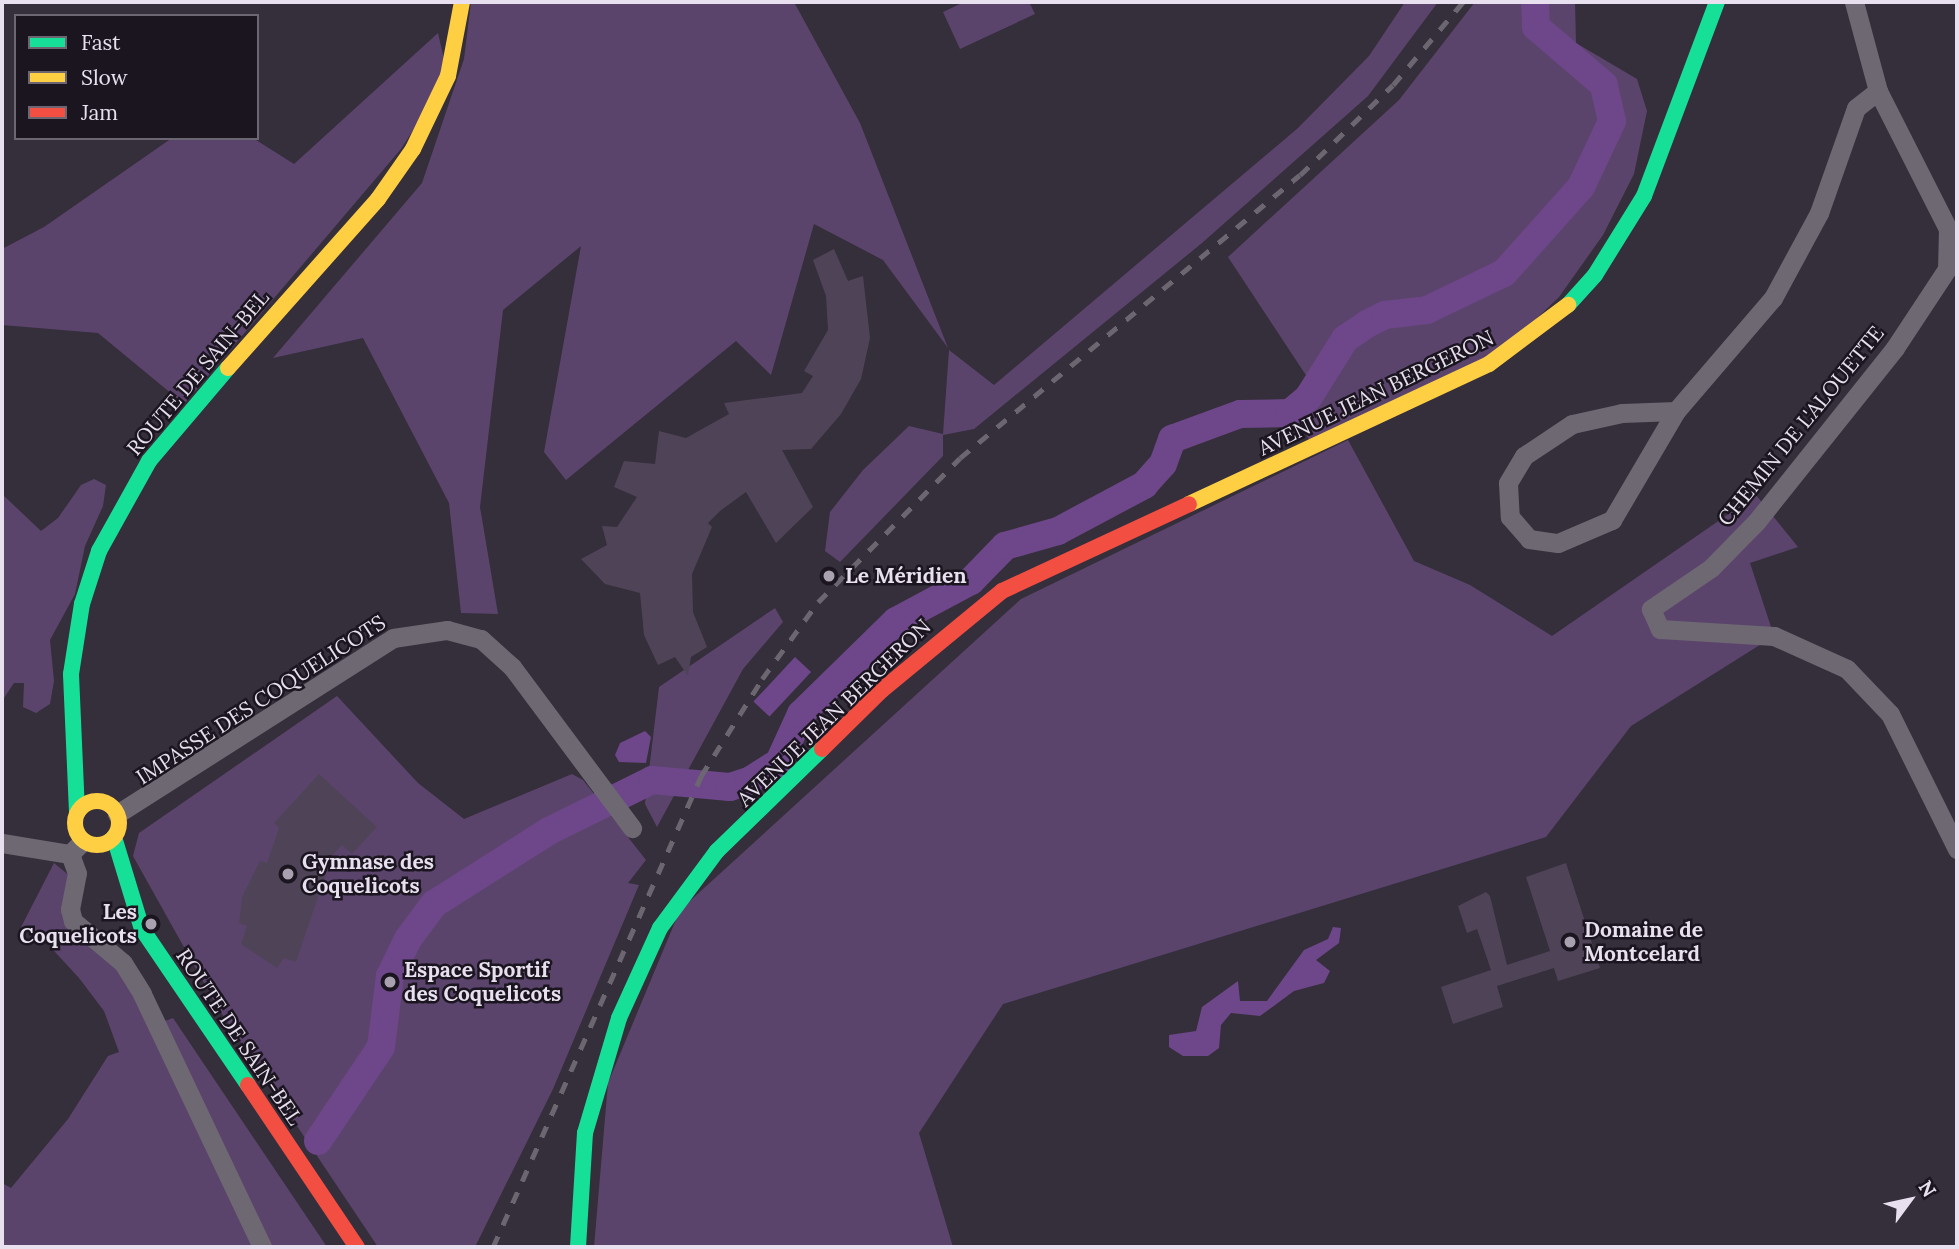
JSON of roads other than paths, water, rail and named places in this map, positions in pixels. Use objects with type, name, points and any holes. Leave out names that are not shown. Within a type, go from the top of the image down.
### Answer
[{"type":"main road","name":"ROUTE DE SAIN-BEL","points":[[77,812],[71,674],[82,604],[99,551],[131,491],[174,428],[378,199],[414,149],[448,76],[462,2]]},
{"type":"main road","name":"ROUTE DE SAIN-BEL","points":[[95,801],[82,748],[86,646],[109,559],[131,510],[178,440],[410,178],[456,85],[475,2]]},
{"type":"main road","name":"AVENUE JEAN BERGERON","points":[[578,1247],[578,1181],[603,1065],[647,952],[704,868],[1036,577],[1489,364],[1559,314],[1595,275],[1644,196],[1717,2]]},
{"type":"main road","points":[[95,801],[117,814],[114,837],[83,847],[75,829],[77,812],[95,801]]},
{"type":"main road","name":"ROUTE DE SAIN-BEL","points":[[114,837],[142,929],[357,1247]]},
{"type":"main road","name":"ROUTE DE SAIN-BEL","points":[[83,847],[131,932],[342,1247]]},
{"type":"street","name":"CHEMIN DE L'ALOUETTE","points":[[1854,2],[1878,91],[1948,229],[1947,269],[1895,348],[1758,521],[1711,568],[1651,609],[1660,629],[1774,636],[1847,669],[1890,714],[1957,849]]},
{"type":"street","points":[[1676,411],[1622,413],[1572,424],[1524,456],[1508,483],[1510,517],[1529,539],[1558,544],[1612,520],[1676,411],[1773,298],[1819,213],[1856,108],[1878,91]]},
{"type":"street","name":"IMPASSE DES COQUELICOTS","points":[[117,814],[138,806],[393,638],[426,631],[481,639],[512,667],[632,828]]},
{"type":"street","points":[[2,844],[83,847],[70,909],[73,921],[123,963],[142,994],[262,1247]]},
{"type":"waterway","points":[[318,1141],[381,1047],[390,976],[408,939],[434,904],[549,831],[652,780],[730,787],[749,781],[779,762],[801,714],[896,621],[971,581],[1005,546],[1058,531],[1144,485],[1163,464],[1172,439],[1240,414],[1290,413],[1308,398],[1345,339],[1367,324],[1385,315],[1427,310],[1504,273],[1581,187],[1612,121],[1604,85],[1536,27],[1535,2]]},
{"type":"railway","points":[[493,1247],[701,776],[762,679],[818,602],[960,458],[1300,175],[1393,85],[1463,2]]},
{"type":"place","name":"Le Méridien","points":[[829,576]]},
{"type":"place","name":"Gymnase des Coquelicots","points":[[288,874]]},
{"type":"place","name":"Les Coquelicots","points":[[151,924]]},
{"type":"place","name":"Domaine de Montcelard","points":[[1570,942]]},
{"type":"place","name":"Espace Sportif des Coquelicots","points":[[390,982]]}]
